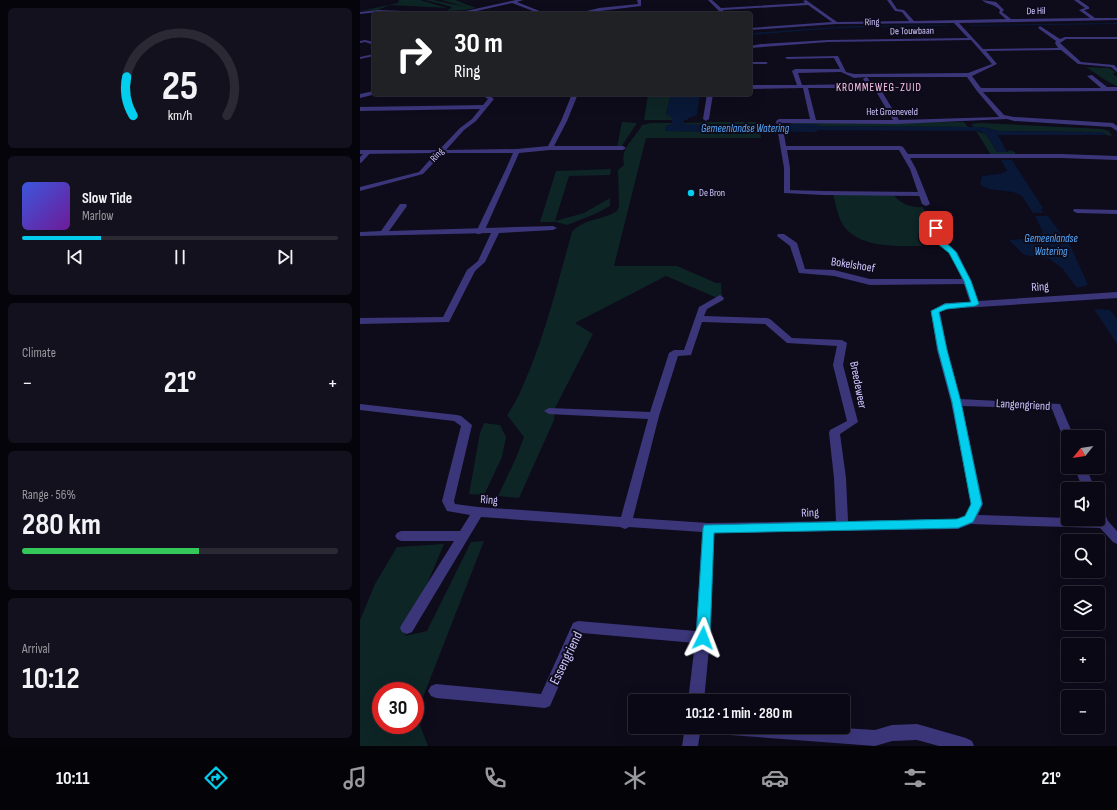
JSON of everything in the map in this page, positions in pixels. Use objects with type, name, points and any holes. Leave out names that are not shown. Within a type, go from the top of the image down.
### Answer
[{"type":"street","points":[[467,12],[521,0]]},
{"type":"street","points":[[586,12],[599,9],[640,5],[639,0]]},
{"type":"street","points":[[710,0],[722,12]]},
{"type":"street","points":[[804,0],[836,23]]},
{"type":"street","points":[[889,0],[896,10],[903,10],[913,22]]},
{"type":"street","points":[[984,0],[986,2],[994,3],[1002,10],[1000,12],[1010,21]]},
{"type":"street","points":[[1076,0],[1088,8],[1081,10],[1094,19]]},
{"type":"street","points":[[512,2],[540,12]]},
{"type":"street","points":[[720,9],[810,4]]},
{"type":"street","points":[[508,8],[522,5]]},
{"type":"street","points":[[360,14],[378,11],[431,12]]},
{"type":"street","name":"De Hil","points":[[955,21],[1117,19]]},
{"type":"street","points":[[813,121],[795,71],[841,71],[854,76],[969,75],[995,64],[955,21]]},
{"type":"street","name":"Ring","points":[[752,29],[836,23],[955,21]]},
{"type":"street","points":[[1040,27],[1059,42],[1057,43],[1062,49],[1080,63],[1115,67]]},
{"type":"street","points":[[1090,33],[1098,38]]},
{"type":"street","points":[[1059,42],[1065,38],[1117,38]]},
{"type":"street","name":"De Touwbaan","points":[[752,47],[828,41],[972,39]]},
{"type":"street","points":[[360,42],[365,41],[372,43]]},
{"type":"street","points":[[828,41],[830,46]]},
{"type":"street","points":[[982,50],[1062,49]]},
{"type":"street","points":[[787,58],[835,54],[841,71]]},
{"type":"street","points":[[360,58],[372,55]]},
{"type":"street","points":[[752,63],[766,63]]},
{"type":"street","points":[[969,75],[979,90],[1002,116],[1006,118],[1116,126]]},
{"type":"street","points":[[865,76],[869,86]]},
{"type":"street","points":[[1090,76],[1106,89]]},
{"type":"street","points":[[752,87],[876,86],[897,122]]},
{"type":"street","points":[[979,90],[1117,89]]},
{"type":"street","points":[[360,96],[372,93]]},
{"type":"street","name":"Ring","points":[[360,189],[420,173],[462,129],[474,120],[491,99],[488,96]]},
{"type":"street","points":[[550,148],[564,121],[574,96]]},
{"type":"street","points":[[706,119],[710,96]]},
{"type":"street","points":[[360,109],[484,106]]},
{"type":"street","name":"Het Groeneveld","points":[[784,148],[780,126],[813,121],[897,122],[1006,118]]},
{"type":"street","points":[[360,152],[517,151],[550,148],[623,148]]},
{"type":"street","points":[[922,194],[786,192],[787,168],[784,148],[901,148],[907,156],[926,204]]},
{"type":"street","points":[[480,232],[517,151]]},
{"type":"street","points":[[360,161],[368,152]]},
{"type":"street","points":[[907,156],[1117,158]]},
{"type":"street","points":[[384,234],[403,206]]},
{"type":"street","points":[[1076,211],[1117,212]]},
{"type":"street","points":[[360,234],[496,232],[505,229],[553,228]]},
{"type":"street","points":[[936,228],[941,242],[952,252],[967,281],[975,304]]},
{"type":"street","points":[[360,321],[446,320],[471,270],[481,262],[496,232]]},
{"type":"street","name":"Bokelshoef","points":[[781,236],[794,245],[802,271],[834,273],[870,282],[967,281]]},
{"type":"street","name":"Ring","points":[[360,407],[457,418],[467,425],[448,501],[451,508],[478,512],[626,524],[708,528],[958,524],[970,519],[977,504],[956,402],[942,350],[935,311],[945,306],[1117,295]]},
{"type":"street","points":[[626,524],[654,416],[674,352],[688,353],[698,318],[703,307],[720,298]]},
{"type":"street","name":"Breedeweer","points":[[698,318],[767,321],[790,341],[842,343],[838,365],[853,422],[834,433],[840,478],[842,525]]},
{"type":"street","name":"Langengriend","points":[[956,402],[1056,406],[1065,430]]},
{"type":"street","points":[[549,411],[654,416]]},
{"type":"street","points":[[407,628],[478,512]]},
{"type":"street","points":[[970,519],[1061,522]]},
{"type":"street","points":[[1105,526],[1117,539]]},
{"type":"street","points":[[697,694],[703,638],[708,528]]},
{"type":"street","points":[[401,536],[463,536]]},
{"type":"street","name":"Essengriend","points":[[436,691],[545,701],[578,627],[703,638]]},
{"type":"street","points":[[817,734],[875,738],[892,733],[917,732],[966,746]]},
{"type":"street","points":[[690,746],[691,734]]},
{"type":"green space","points":[[399,0],[420,0],[447,8],[390,5],[378,10],[360,11],[398,3]]},
{"type":"green space","points":[[425,0],[433,0],[466,7],[442,0],[455,0],[476,8],[447,11],[452,7]]},
{"type":"green space","points":[[1086,67],[1107,67],[1116,72],[1113,74],[1117,77],[1117,86],[1107,81]]},
{"type":"green space","points":[[648,96],[670,96],[666,114],[677,120],[644,120]]},
{"type":"green space","points":[[622,122],[637,123],[621,147],[617,147]]},
{"type":"green space","points":[[760,122],[760,126],[684,125],[684,123]]},
{"type":"green space","points":[[964,122],[968,127],[786,126],[792,123]]},
{"type":"green space","points":[[651,123],[675,123],[666,126],[665,131],[746,132],[760,130],[761,138],[646,138],[614,266],[677,266],[716,283],[721,283],[722,300],[666,276],[575,323],[593,334],[555,408],[554,420],[519,498],[498,496],[524,437],[507,415],[520,392],[530,369],[553,301],[572,232],[581,224],[617,211],[619,206],[618,170],[624,165],[624,153],[642,125]]},
{"type":"green space","points":[[981,123],[1102,129],[1109,131],[1112,136],[1106,135],[1103,132],[999,131],[982,127],[974,127],[971,124]]},
{"type":"green space","points":[[976,131],[986,134],[997,152],[1008,152],[1009,150],[1015,152],[1015,155],[991,155]]},
{"type":"green space","points":[[611,169],[610,175],[569,176],[555,221],[584,213],[610,198],[610,206],[595,214],[567,225],[556,222],[540,222],[556,171]]},
{"type":"green space","points":[[833,194],[893,194],[906,205],[923,207],[931,227],[922,230],[918,234],[918,240],[922,246],[882,245],[862,240],[853,235],[843,225]]},
{"type":"green space","points":[[484,423],[500,425],[506,437],[502,457],[484,495],[469,494],[480,433]]},
{"type":"green space","points":[[484,541],[424,695],[424,682],[372,682],[372,734],[423,734],[428,746],[360,746],[360,620],[375,584],[397,547],[444,544],[405,636],[427,631],[471,542]]},
{"type":"water","points":[[1117,23],[971,26],[970,25]]},
{"type":"water","points":[[852,26],[948,26],[839,28],[752,35],[752,33]]},
{"type":"water","points":[[670,96],[700,96],[697,115],[688,118],[688,120],[674,118],[666,114]]},
{"type":"water","points":[[675,123],[684,123],[684,125],[687,126],[775,126],[775,130],[746,132],[665,131],[666,126]]},
{"type":"water","points":[[786,126],[982,127],[999,131],[1103,132],[1106,135],[998,135],[1007,152],[997,152],[986,134],[980,131],[789,130]]},
{"type":"water","points":[[1001,160],[1012,160],[1043,208],[1041,210],[1043,213],[1033,213],[1022,196],[1013,192],[989,189],[980,185],[982,176],[999,174],[1007,171]]},
{"type":"water","name":"Gemeenlandse Watering","points":[[1035,216],[1048,216],[1071,247],[1088,285],[1077,288],[1062,268],[1048,258],[1024,255],[1009,240],[1034,238],[1043,232]]},
{"type":"water","points":[[1094,309],[1110,310],[1117,319],[1117,344]]},
{"type":"waterway","name":"Gemeenlandse Watering","points":[[678,96],[678,128],[702,128]]},
{"type":"waterway","name":"Gemeenlandse Watering","points":[[745,128],[814,128]]},
{"type":"place","name":"De Bron","points":[[691,193]]},
{"type":"district","name":"KROMMEWEG-ZUID","points":[[879,87]]},
{"type":"route","points":[[703,638],[708,528],[958,524],[970,519],[977,504],[956,402],[942,350],[935,311],[945,306],[975,304],[967,281],[952,252],[941,242],[936,228]]}]
